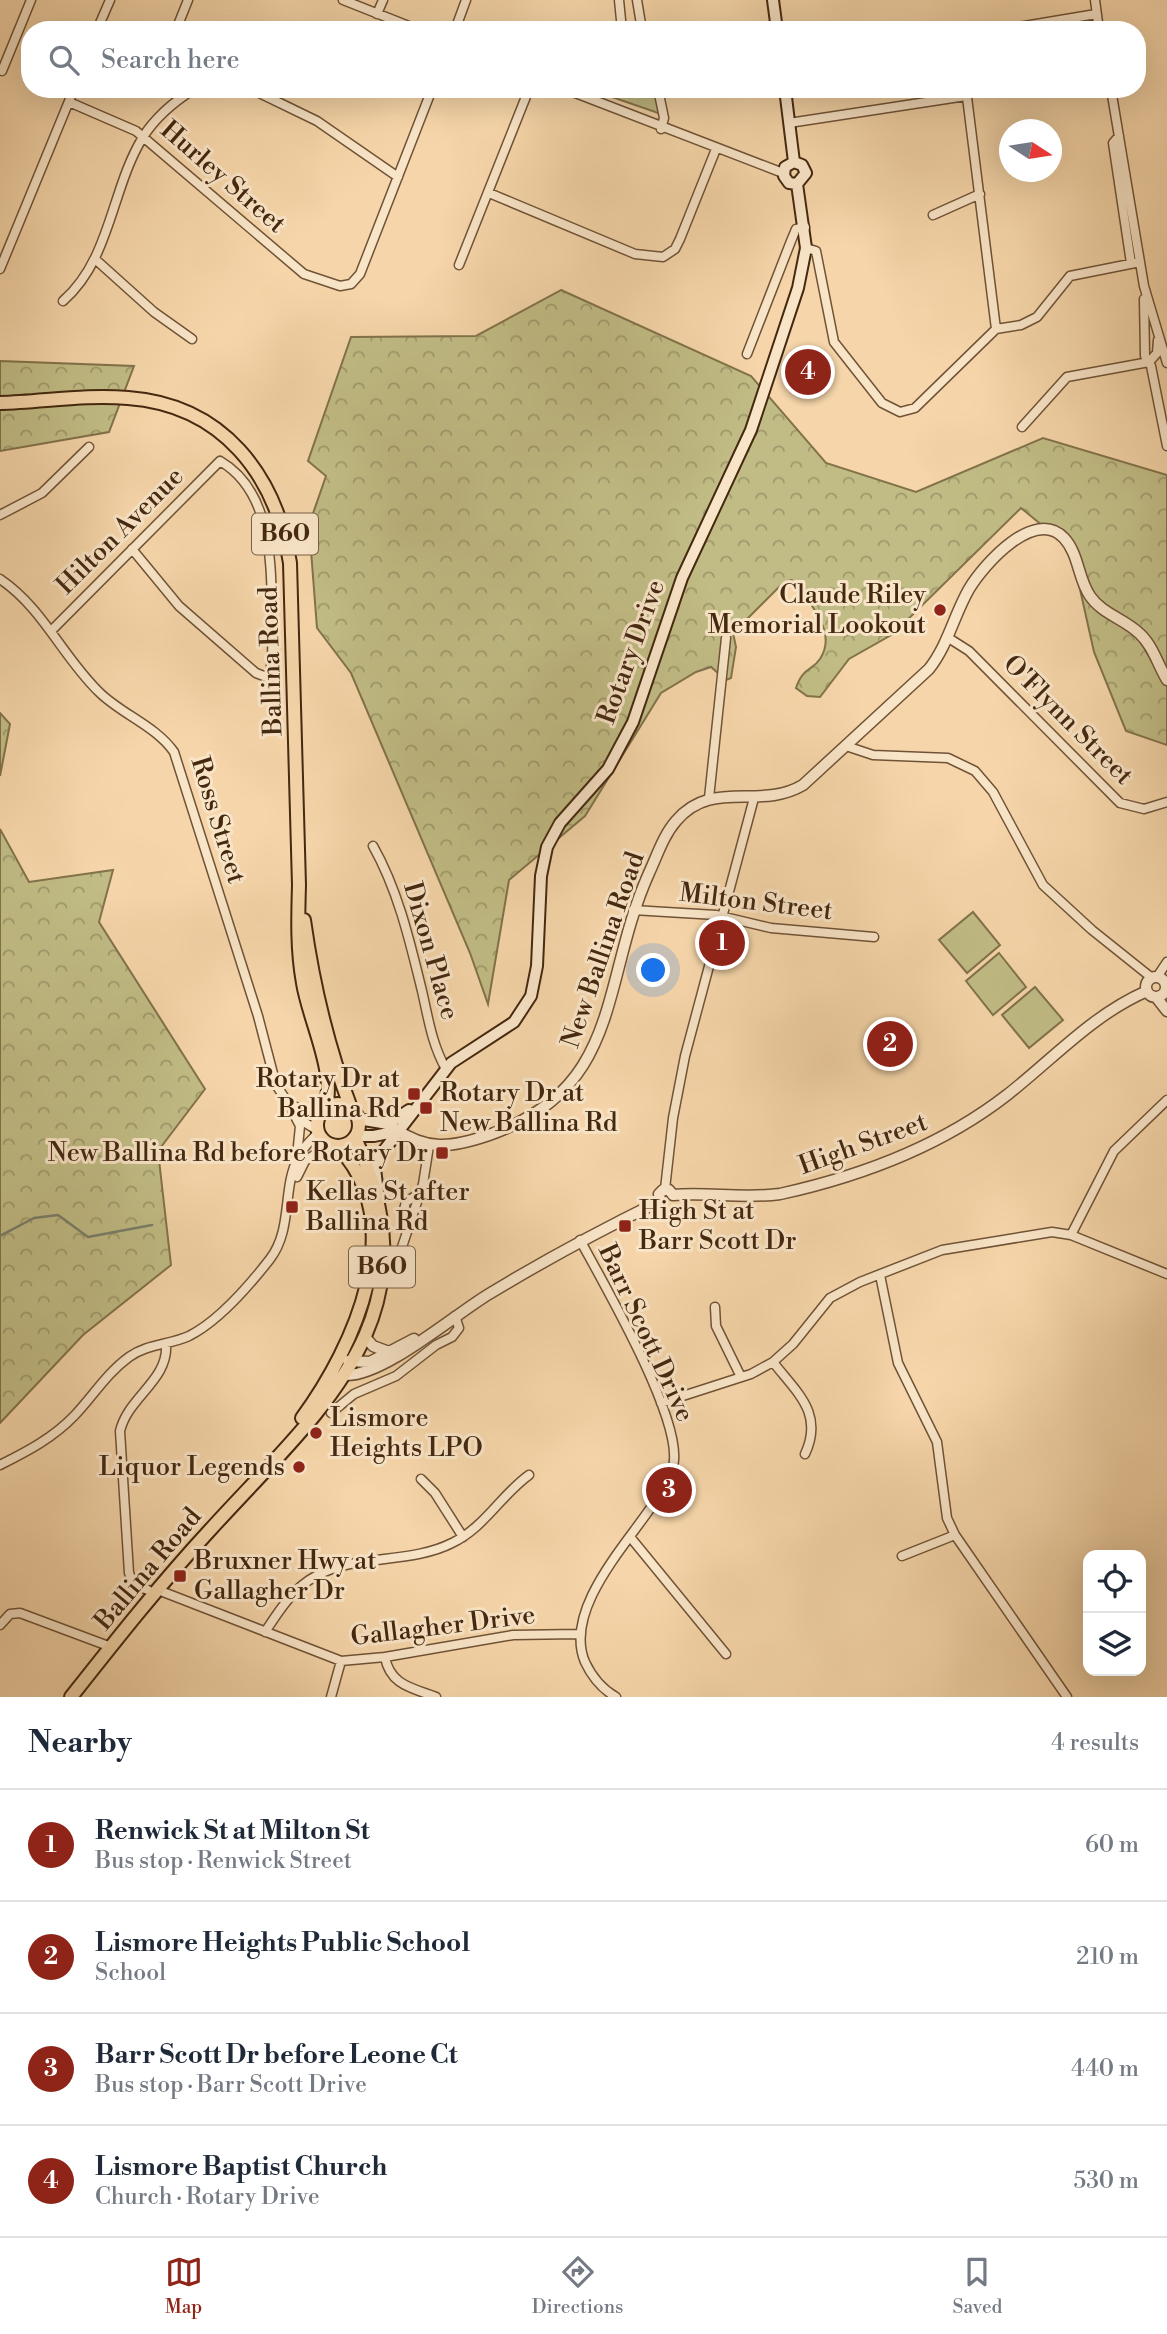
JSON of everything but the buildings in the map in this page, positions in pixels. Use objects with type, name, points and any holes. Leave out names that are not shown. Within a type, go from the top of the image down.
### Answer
[{"type":"main road","points":[[774,0],[776,21]]},
{"type":"main road","points":[[786,98],[794,162],[805,170],[804,179],[797,184],[789,183],[783,173],[787,165],[794,162]]},
{"type":"main road","name":"Rotary Drive","points":[[378,1196],[376,1163],[419,1101],[446,1069],[514,1022],[531,996],[537,966],[541,876],[547,847],[560,823],[608,769],[633,722],[682,578],[751,430],[803,274],[805,227],[797,184]]},
{"type":"main road","name":"Ballina Road","points":[[0,403],[115,397],[156,402],[187,413],[219,432],[240,449],[261,475],[280,516],[290,563],[300,959],[309,1017],[330,1083],[319,1122]]},
{"type":"main road","name":"Ballina Road","points":[[299,885],[317,992],[341,1083],[354,1114]]},
{"type":"main road","name":"Rotary Drive","points":[[388,1124],[419,1101]]},
{"type":"main road","points":[[319,1122],[338,1104],[354,1114],[388,1124]]},
{"type":"main road","name":"B60","points":[[354,1114],[356,1137]]},
{"type":"main road","name":"B60","points":[[319,1122],[333,1146]]},
{"type":"main road","points":[[333,1146],[356,1137],[398,1131]]},
{"type":"main road","name":"Ballina Road","points":[[153,1590],[300,1434],[354,1362],[380,1289],[383,1264],[378,1196],[356,1137]]},
{"type":"main road","name":"Ballina Road","points":[[61,1697],[280,1447],[330,1378],[347,1347],[365,1298],[371,1241],[360,1176],[333,1146]]},
{"type":"main road","name":"Ballina Road","points":[[72,1697],[107,1645]]},
{"type":"street","points":[[22,21],[31,0]]},
{"type":"street","points":[[101,21],[110,0]]},
{"type":"street","points":[[180,21],[188,0]]},
{"type":"street","points":[[343,0],[395,21]]},
{"type":"street","points":[[377,14],[383,0]]},
{"type":"street","points":[[458,21],[466,0]]},
{"type":"street","points":[[620,0],[621,21]]},
{"type":"street","points":[[637,0],[640,21]]},
{"type":"street","points":[[1095,0],[1098,21]]},
{"type":"street","points":[[1055,21],[1097,14]]},
{"type":"street","points":[[2,71],[21,24]]},
{"type":"street","points":[[0,269],[71,98]]},
{"type":"street","points":[[63,301],[81,283],[95,259],[143,136],[182,98]]},
{"type":"street","points":[[270,98],[317,121],[398,177],[429,98]]},
{"type":"street","points":[[459,265],[526,98]]},
{"type":"street","points":[[595,98],[661,128],[783,173]]},
{"type":"street","points":[[660,98],[664,118],[661,128]]},
{"type":"street","points":[[789,123],[936,98]]},
{"type":"street","points":[[967,98],[996,329]]},
{"type":"street","points":[[1113,98],[1135,262],[1167,363]]},
{"type":"street","name":"Hurley Street","points":[[69,102],[143,136],[304,274],[327,284],[346,285],[360,274],[398,177]]},
{"type":"street","points":[[489,193],[635,254],[654,259],[675,249],[716,149]]},
{"type":"street","points":[[933,215],[980,194]]},
{"type":"street","points":[[747,354],[796,229],[805,227]]},
{"type":"street","points":[[806,248],[816,251],[834,342],[883,403],[900,412],[915,408],[996,329],[1021,325],[1037,317],[1070,276],[1135,262]]},
{"type":"street","points":[[95,259],[154,312],[192,339]]},
{"type":"street","points":[[1144,286],[1145,356],[1149,362],[1167,446]]},
{"type":"street","points":[[1023,427],[1067,377],[1149,362],[1157,353],[1158,336]]},
{"type":"street","points":[[0,515],[42,494],[89,447]]},
{"type":"street","name":"Hilton Avenue","points":[[52,631],[132,549],[220,461],[233,469],[243,482],[265,528],[271,566],[273,660],[269,678],[256,673],[179,606],[132,549]]},
{"type":"street","points":[[726,638],[709,798],[781,796],[794,791],[929,669],[970,586],[987,565],[1031,530],[1049,529],[1069,544],[1086,590],[1095,603],[1141,634],[1167,680]]},
{"type":"street","name":"Ross Street","points":[[0,579],[26,599],[83,676],[100,693],[164,740],[177,758],[276,1085],[299,1119]]},
{"type":"street","name":"O'Flynn Street","points":[[947,637],[968,652],[1120,803],[1144,809],[1167,802]]},
{"type":"street","points":[[846,746],[873,755],[948,758],[975,771],[993,792],[1029,864],[1049,892],[1166,985],[1164,993],[1151,994]]},
{"type":"street","name":"New Ballina Road","points":[[429,1146],[465,1142],[516,1124],[547,1104],[573,1082],[598,1040],[633,909],[671,827],[685,811],[709,798]]},
{"type":"street","points":[[669,1192],[678,1085],[754,798]]},
{"type":"street","name":"Dixon Place","points":[[373,846],[386,869],[438,1054],[446,1069]]},
{"type":"street","name":"Milton Street","points":[[633,909],[721,916],[771,928],[874,937]]},
{"type":"street","points":[[1167,962],[1147,983],[1151,994],[1167,1011]]},
{"type":"street","name":"High Street","points":[[580,1240],[660,1200],[668,1203],[669,1192],[763,1196],[780,1194],[921,1149],[965,1125],[1008,1094],[1100,1016],[1151,994]]},
{"type":"street","points":[[1071,1235],[1114,1151],[1167,1100]]},
{"type":"street","points":[[289,1104],[319,1122]]},
{"type":"street","points":[[0,1465],[54,1434],[76,1414],[114,1369],[131,1355],[147,1347],[166,1344],[189,1335],[208,1323],[271,1258],[283,1232],[301,1132],[299,1119],[319,1122]]},
{"type":"street","points":[[297,1158],[319,1122]]},
{"type":"street","points":[[388,1124],[429,1146],[420,1193],[391,1280]]},
{"type":"street","points":[[289,1200],[305,1161],[333,1146]]},
{"type":"street","points":[[661,1403],[741,1377],[773,1362],[793,1344],[830,1298],[880,1275],[958,1247],[1042,1232],[1071,1235],[1167,1273]]},
{"type":"street","points":[[346,1375],[373,1370],[455,1316],[580,1240]]},
{"type":"street","name":"Barr Scott Drive","points":[[578,1634],[592,1595],[673,1469],[673,1441],[661,1403],[580,1240]]},
{"type":"street","points":[[880,1275],[898,1363],[937,1442],[947,1518],[955,1535],[1066,1697]]},
{"type":"street","points":[[715,1307],[716,1326],[741,1377]]},
{"type":"street","points":[[331,1413],[354,1394],[396,1377],[436,1345],[452,1337],[459,1328],[455,1316]]},
{"type":"street","points":[[330,1378],[343,1364],[370,1362],[433,1330]]},
{"type":"street","points":[[365,1337],[373,1346],[389,1352]]},
{"type":"street","points":[[153,1590],[132,1582],[127,1561],[120,1431],[127,1411],[165,1364],[166,1344]]},
{"type":"street","points":[[773,1362],[812,1416],[812,1439],[806,1454]]},
{"type":"street","points":[[265,1632],[290,1597],[315,1576],[340,1568],[430,1552],[463,1537],[484,1520],[511,1488],[529,1475]]},
{"type":"street","points":[[421,1479],[435,1493],[463,1537]]},
{"type":"street","points":[[902,1556],[955,1535]]},
{"type":"street","points":[[631,1538],[726,1654]]},
{"type":"street","name":"Gallagher Drive","points":[[153,1590],[341,1661],[385,1657],[513,1635],[578,1634]]},
{"type":"street","points":[[0,1625],[10,1614],[17,1612],[107,1645]]},
{"type":"street","points":[[578,1634],[590,1672],[617,1697]]},
{"type":"street","points":[[385,1657],[388,1672],[395,1680],[436,1697]]},
{"type":"street","points":[[331,1697],[341,1661]]},
{"type":"green space","points":[[615,98],[657,98],[661,114]]},
{"type":"green space","points":[[561,290],[751,376],[826,463],[916,492],[1043,438],[1167,475],[1167,745],[1126,731],[1094,652],[1071,549],[1021,508],[893,634],[849,659],[820,697],[807,696],[796,688],[802,676],[817,663],[825,649],[824,629],[799,583],[791,580],[783,583],[733,633],[736,647],[731,678],[726,680],[711,667],[696,672],[661,693],[585,816],[509,880],[488,1004],[470,953],[351,673],[317,628],[309,525],[326,476],[308,461],[351,337],[476,336]]},
{"type":"green space","points":[[0,361],[134,366],[109,432],[0,451]]},
{"type":"green space","points":[[0,713],[10,724],[0,776]]},
{"type":"green space","points":[[0,829],[29,882],[113,870],[99,922],[205,1089],[158,1151],[171,1265],[83,1335],[0,1423]]},
{"type":"green space","points":[[973,912],[1000,945],[967,973],[939,940]]},
{"type":"green space","points":[[999,953],[1026,987],[993,1015],[966,981]]},
{"type":"green space","points":[[1035,987],[1063,1020],[1029,1048],[1002,1015]]},
{"type":"waterway","points":[[0,1236],[34,1218],[58,1215],[88,1237],[152,1225]]},
{"type":"place","name":"Lismore Baptist Church","points":[[808,372]]},
{"type":"place","name":"Claude Riley Memorial Lookout","points":[[940,610]]},
{"type":"place","name":"Renwick St at Milton St","points":[[722,943]]},
{"type":"place","name":"Lismore Heights Public School","points":[[890,1044]]},
{"type":"place","name":"Rotary Dr at Ballina Rd","points":[[414,1094]]},
{"type":"place","name":"Rotary Dr at New Ballina Rd","points":[[426,1108]]},
{"type":"place","name":"New Ballina Rd before Rotary Dr","points":[[442,1153]]},
{"type":"place","name":"Kellas St after Ballina Rd","points":[[292,1207]]},
{"type":"place","name":"High St at Barr Scott Dr","points":[[625,1226]]},
{"type":"place","name":"Lismore Heights LPO","points":[[316,1433]]},
{"type":"place","name":"Liquor Legends","points":[[299,1467]]},
{"type":"place","name":"Barr Scott Dr before Leone Ct","points":[[669,1490]]},
{"type":"place","name":"Bruxner Hwy at Gallagher Dr","points":[[180,1576]]}]
